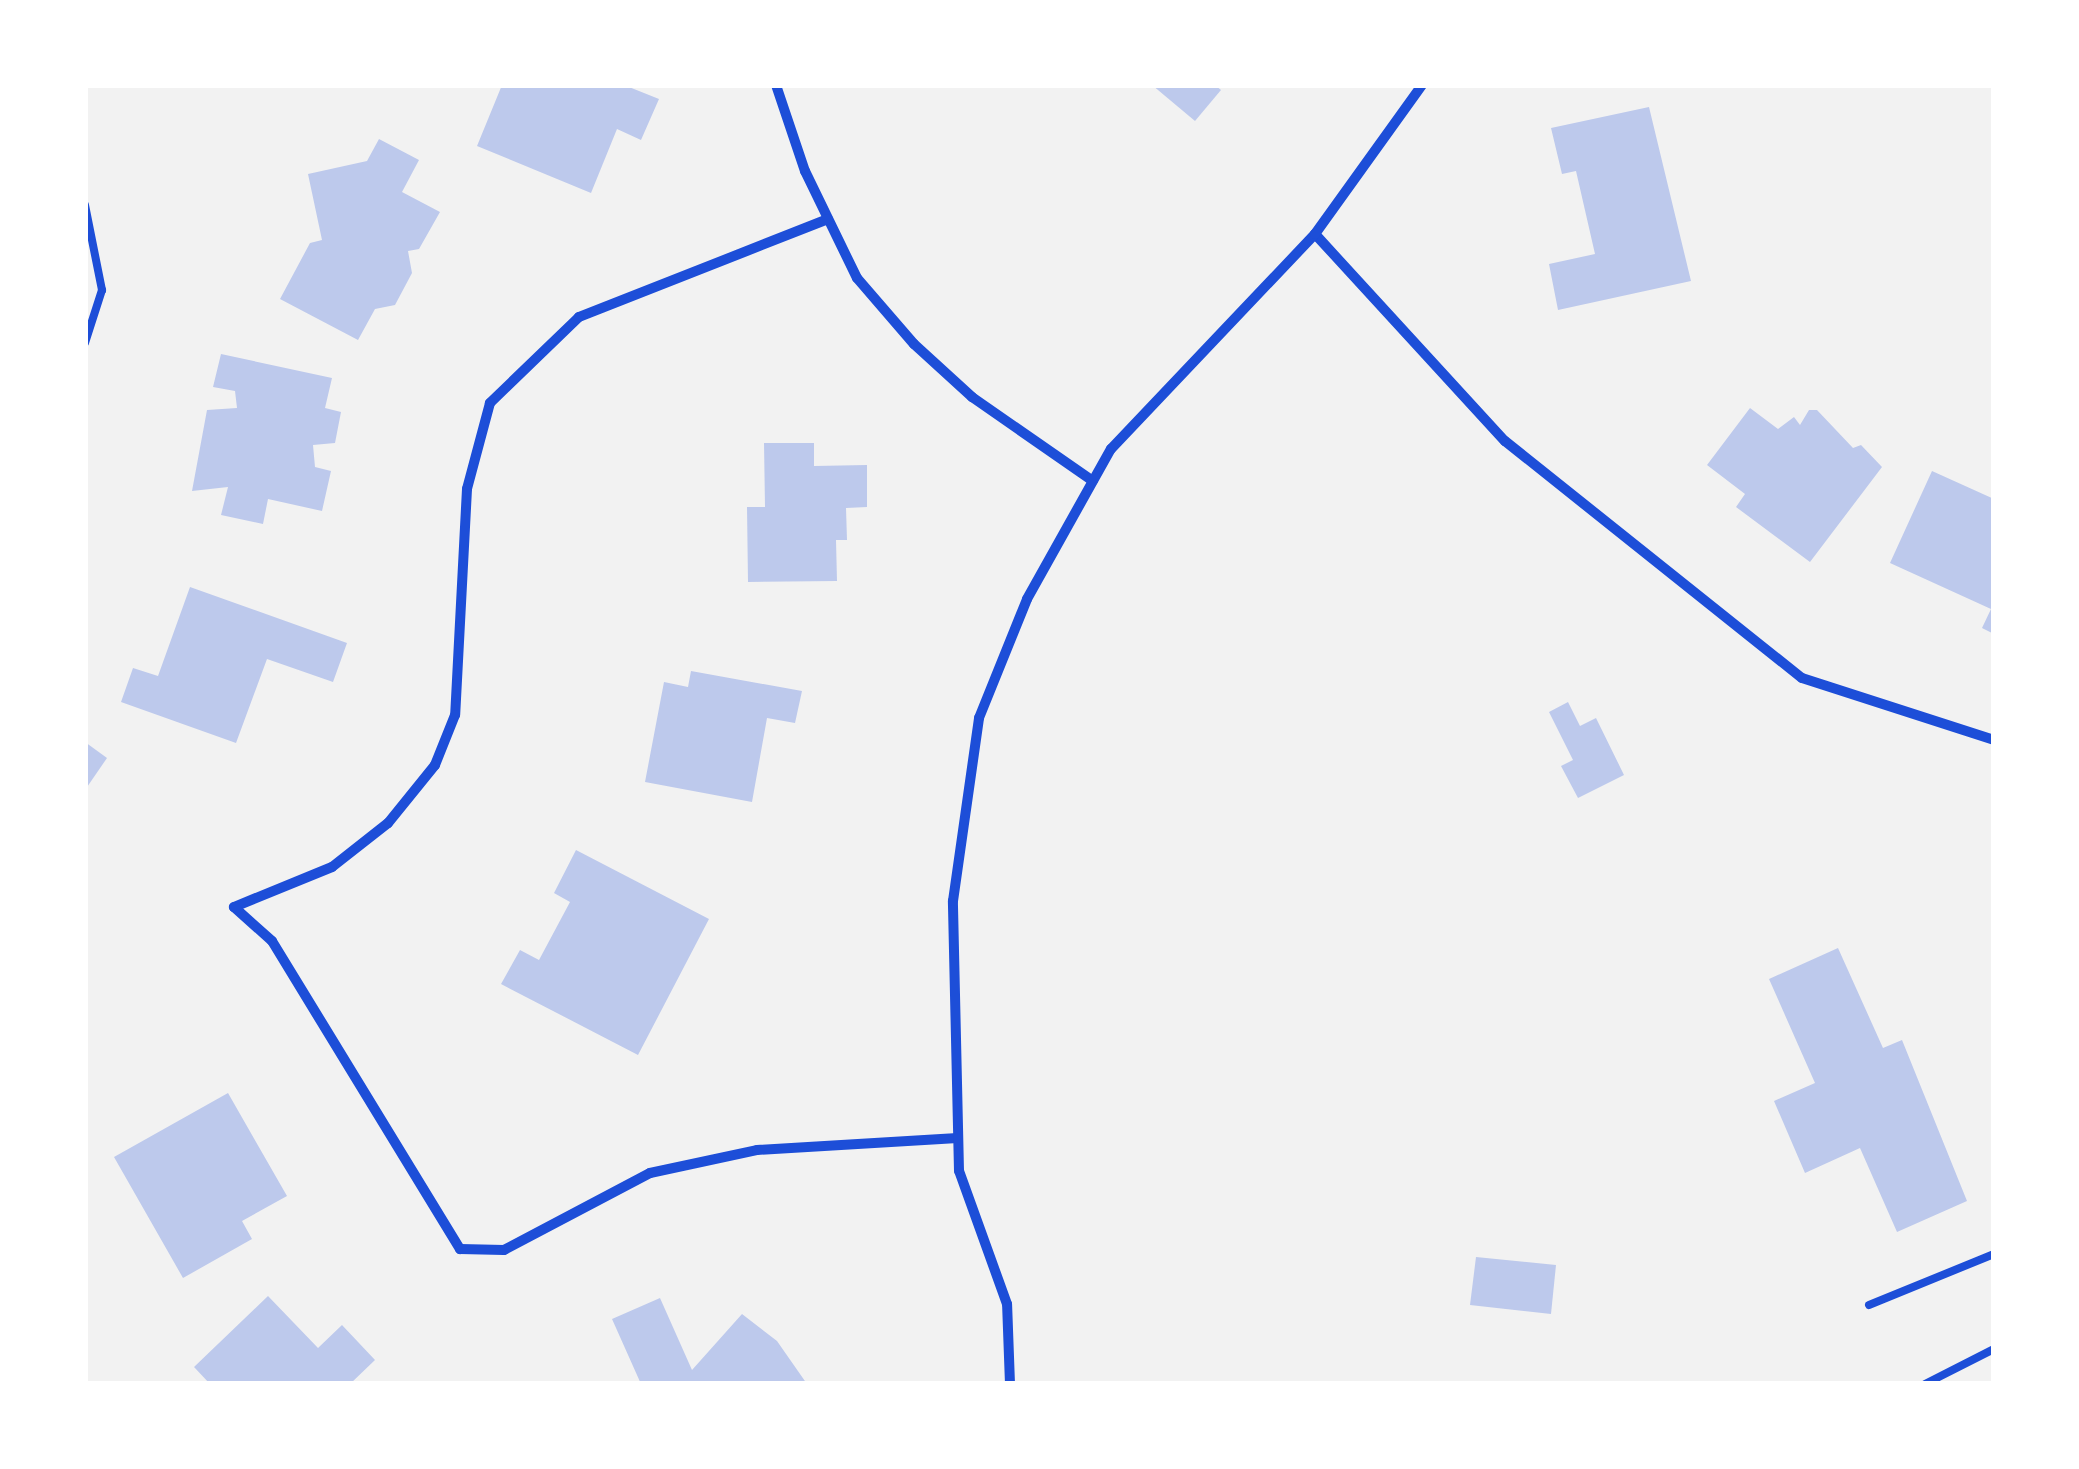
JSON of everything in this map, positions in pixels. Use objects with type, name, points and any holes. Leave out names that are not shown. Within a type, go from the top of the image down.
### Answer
[{"type":"street","points":[[776,85],[828,218],[857,278],[914,344],[972,397],[1093,481]]},
{"type":"street","points":[[1010,1384],[1007,1304],[959,1171],[953,901],[979,718],[1027,599],[1111,449],[1315,234],[1422,85]]},
{"type":"street","points":[[828,218],[579,317],[490,402],[467,489],[456,715],[436,764],[388,823],[332,867],[234,907],[272,941],[460,1249],[504,1250],[650,1172],[756,1150],[958,1138]]},
{"type":"street","points":[[1315,234],[1505,441],[1802,678],[1994,740]]},
{"type":"lane","points":[[85,205],[102,290],[85,343]]},
{"type":"lane","points":[[1869,1305],[1994,1254]]},
{"type":"lane","points":[[1925,1384],[1994,1349]]},
{"type":"lane","points":[[1944,1374],[1950,1384]]},
{"type":"building","points":[[502,85],[624,85],[659,99],[641,140],[617,129],[591,193],[477,146]]},
{"type":"building","points":[[1152,85],[1215,85],[1221,90],[1195,121]]},
{"type":"building","points":[[1649,107],[1691,281],[1558,310],[1549,264],[1595,254],[1576,171],[1562,174],[1551,128]]},
{"type":"building","points":[[379,139],[419,160],[402,192],[440,212],[419,249],[408,251],[412,273],[395,305],[375,309],[358,340],[280,299],[310,243],[322,240],[308,174],[367,161]]},
{"type":"building","points":[[221,354],[332,378],[325,408],[341,412],[335,443],[313,445],[315,467],[331,471],[322,511],[268,499],[263,524],[221,515],[228,487],[192,491],[207,410],[237,408],[235,391],[213,387]]},
{"type":"building","points":[[1750,408],[1778,429],[1794,417],[1800,425],[1809,410],[1817,410],[1853,448],[1861,445],[1882,467],[1810,562],[1736,507],[1745,494],[1707,465]]},
{"type":"building","points":[[764,443],[814,443],[814,466],[867,465],[867,507],[846,508],[847,540],[836,540],[837,581],[748,582],[747,507],[765,507]]},
{"type":"building","points":[[1932,471],[1994,499],[1994,634],[1982,628],[1991,609],[1890,563]]},
{"type":"building","points":[[190,587],[347,643],[333,682],[267,659],[236,743],[121,702],[133,668],[158,676]]},
{"type":"building","points":[[691,671],[802,691],[795,723],[767,718],[752,802],[645,782],[664,682],[688,687]]},
{"type":"building","points":[[1568,702],[1580,726],[1596,718],[1624,775],[1578,798],[1561,766],[1573,760],[1549,712]]},
{"type":"building","points":[[85,742],[107,758],[85,790]]},
{"type":"building","points":[[576,850],[709,919],[638,1055],[501,984],[520,950],[539,960],[570,902],[554,893]]},
{"type":"building","points":[[1838,948],[1883,1048],[1902,1040],[1967,1201],[1897,1232],[1860,1148],[1805,1173],[1774,1101],[1815,1083],[1769,979]]},
{"type":"building","points":[[228,1093],[287,1196],[242,1221],[252,1239],[183,1278],[114,1157]]},
{"type":"building","points":[[1476,1257],[1556,1265],[1551,1314],[1470,1305]]},
{"type":"building","points":[[268,1296],[318,1348],[342,1325],[375,1360],[350,1384],[210,1384],[194,1367]]},
{"type":"building","points":[[660,1298],[692,1370],[742,1314],[777,1341],[807,1384],[641,1384],[612,1319]]}]
